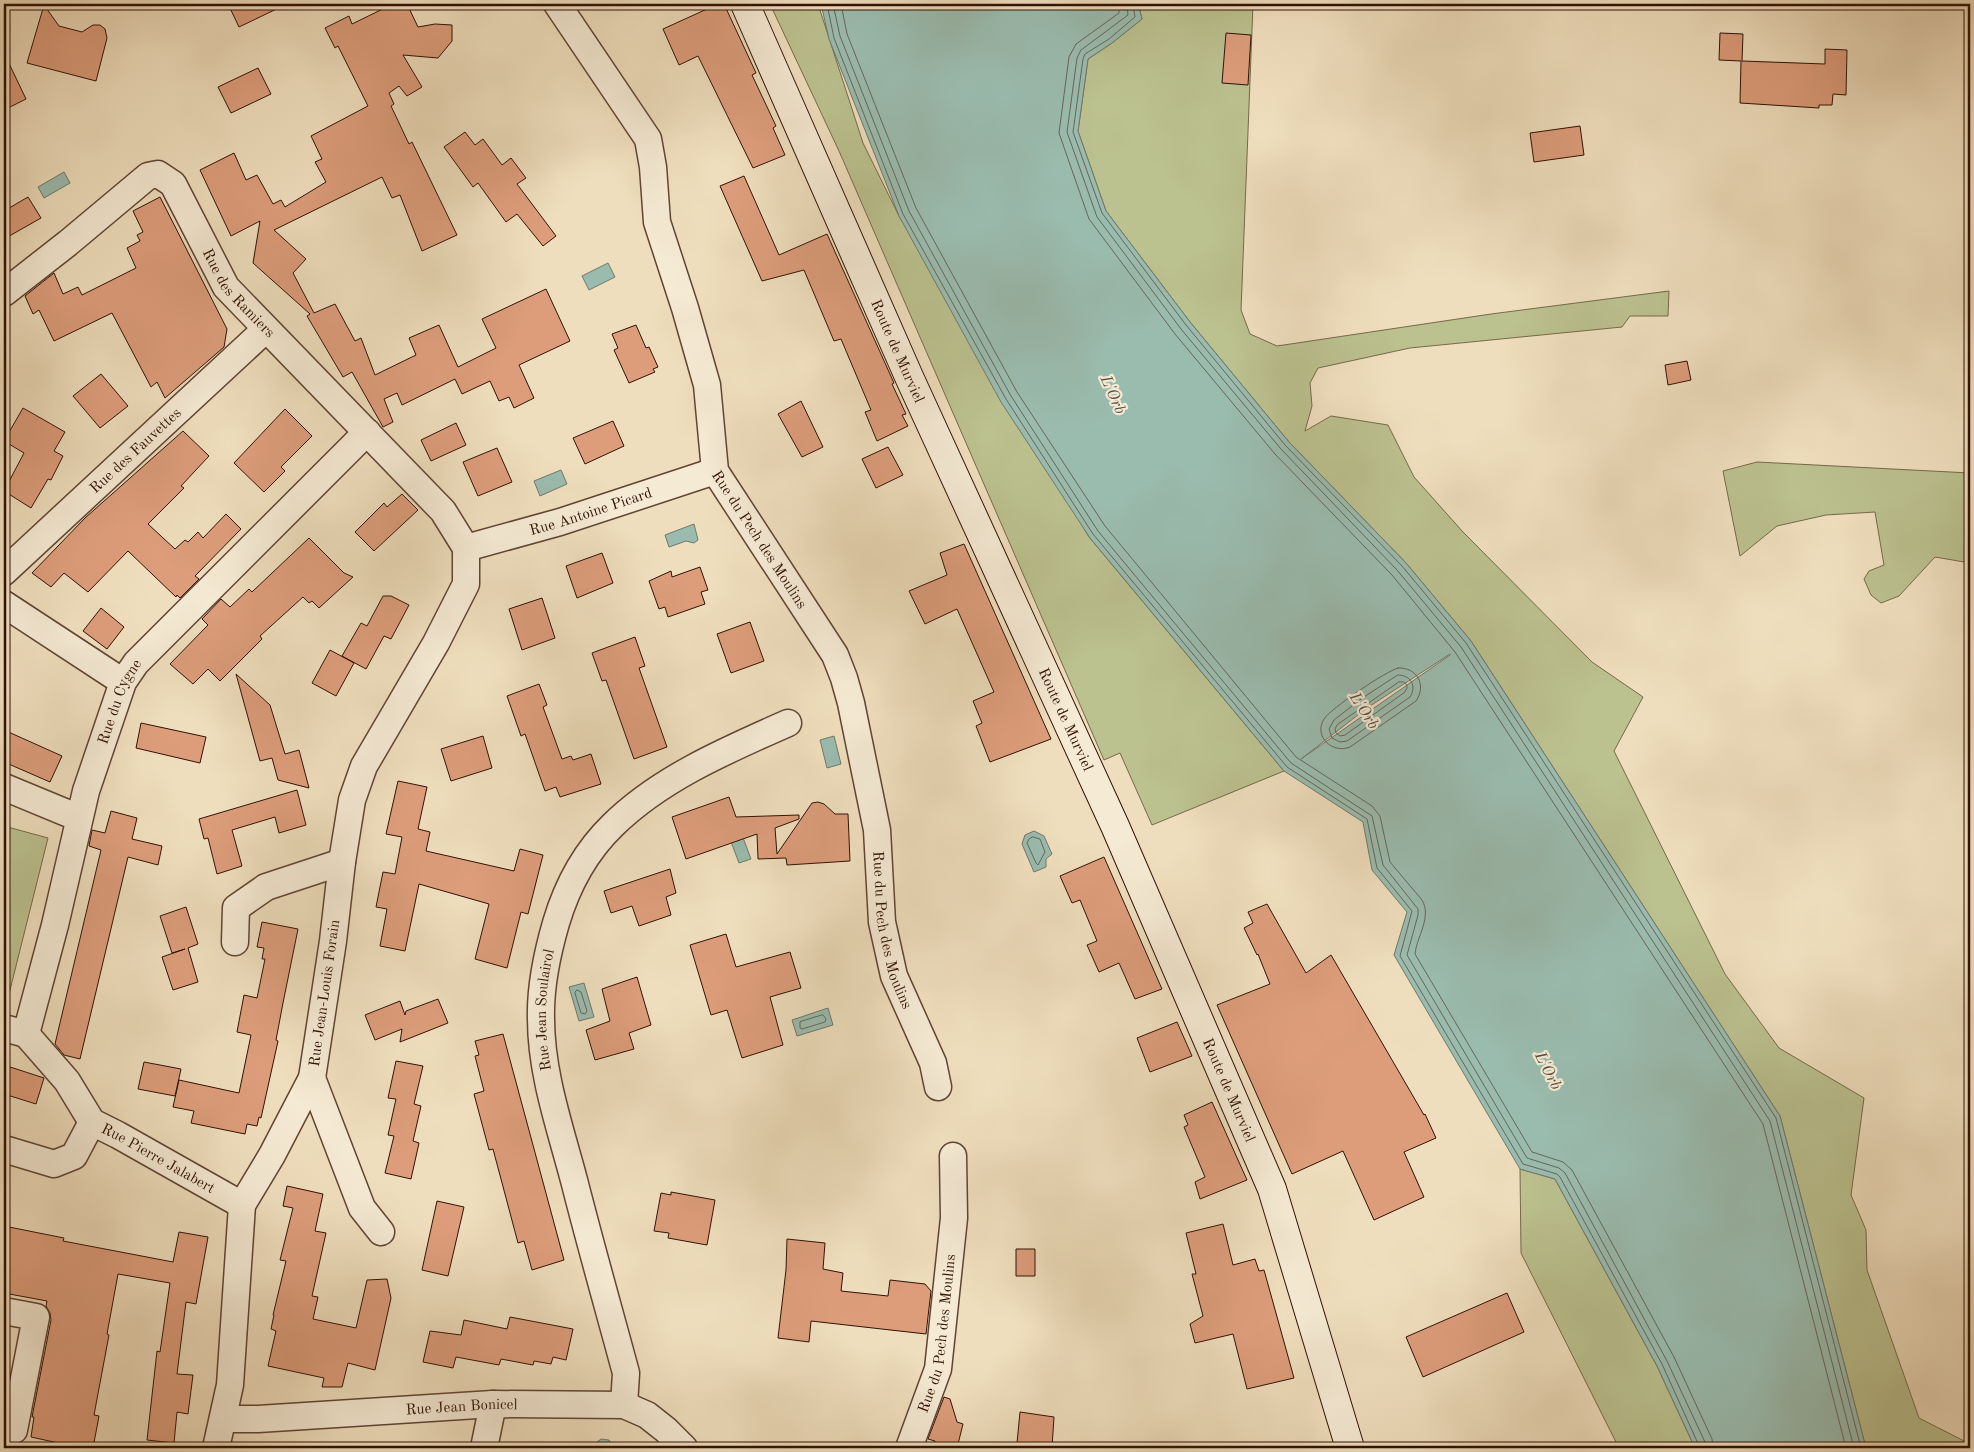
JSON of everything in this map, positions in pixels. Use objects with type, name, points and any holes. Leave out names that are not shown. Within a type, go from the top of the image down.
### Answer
[{"type":"main road","name":"Route de Murviel","points":[[745,4],[910,379],[1115,826],[1272,1189],[1350,1448]]},
{"type":"street","name":"Rue du Pech des Moulins","points":[[557,4],[648,139],[653,166],[657,222],[685,308],[707,385],[715,472],[835,655],[844,678],[851,703],[877,830],[882,922],[894,976],[933,1063],[938,1087]]},
{"type":"street","name":"Rue des Ramiers","points":[[4,294],[148,176],[158,174],[173,184],[226,288],[443,511],[466,548]]},
{"type":"street","name":"Rue des Fauvettes","points":[[4,572],[266,329]]},
{"type":"street","name":"Rue du Cygne","points":[[15,1031],[55,924],[86,792],[123,682],[136,663],[367,432]]},
{"type":"street","name":"Rue Antoine Picard","points":[[466,548],[560,522],[715,472]]},
{"type":"street","name":"Rue Jean-Louis Forain","points":[[216,1448],[230,1385],[242,1205],[272,1155],[312,1078],[352,800],[364,766],[436,643],[466,584],[466,548]]},
{"type":"street","points":[[4,604],[123,682]]},
{"type":"street","name":"Rue Jean Soulairol","points":[[624,1405],[626,1373],[548,1080],[540,1020],[546,959],[562,904],[575,874],[592,849],[612,826],[631,808],[672,781],[734,747],[788,723]]},
{"type":"street","points":[[4,787],[80,818]]},
{"type":"street","points":[[235,942],[236,908],[266,887],[342,862]]},
{"type":"street","name":"Rue Pierre Jalabert","points":[[15,1031],[67,1081],[92,1122],[242,1205]]},
{"type":"street","points":[[312,1078],[362,1208],[381,1232]]},
{"type":"street","points":[[4,1150],[54,1164],[74,1156],[92,1122]]},
{"type":"street","name":"Rue du Pech des Moulins","points":[[909,1448],[938,1369],[954,1218],[953,1156]]},
{"type":"street","points":[[4,1311],[36,1317],[14,1430],[4,1428]]},
{"type":"street","points":[[484,1448],[493,1404]]},
{"type":"street","name":"Rue Jean Bonicel","points":[[224,1418],[258,1419],[493,1404],[624,1405],[647,1415],[684,1448]]},
{"type":"green space","points":[[770,4],[818,4],[863,143],[899,216],[1089,537],[1284,771],[1152,825],[1120,753],[1104,760],[839,151]]},
{"type":"green space","points":[[1138,4],[1253,4],[1241,310],[1250,334],[1277,346],[1491,314],[1669,291],[1668,316],[1630,316],[1622,327],[1410,348],[1318,368],[1310,383],[1312,406],[1305,431],[1331,416],[1388,425],[1414,477],[1463,532],[1592,662],[1643,697],[1614,751],[1725,974],[1779,1048],[1864,1098],[1851,1195],[1866,1230],[1867,1270],[1919,1418],[1970,1444],[1970,1448],[1866,1448],[1780,1116],[1471,641],[1406,563],[1289,442],[1190,322],[1106,211],[1078,131],[1088,59],[1142,19]]},
{"type":"green space","points":[[1757,462],[1970,473],[1970,563],[1935,557],[1899,596],[1881,603],[1871,595],[1864,579],[1869,571],[1884,565],[1875,512],[1826,515],[1777,526],[1740,556],[1723,471]]},
{"type":"green space","points":[[4,826],[48,838],[8,998],[4,997]]},
{"type":"green space","points":[[1520,1169],[1555,1179],[1657,1366],[1695,1448],[1619,1448],[1521,1253]]},
{"type":"water","name":"L'Orb","points":[[821,4],[1138,4],[1142,19],[1088,59],[1078,131],[1106,211],[1190,322],[1289,442],[1406,563],[1471,641],[1780,1116],[1866,1448],[1695,1448],[1657,1366],[1555,1179],[1520,1169],[1394,955],[1407,912],[1372,870],[1363,822],[1284,771],[1090,538],[1001,402],[899,216],[829,39]],"holes":[[[1450,655],[1301,759],[1367,708]]]},
{"type":"water","points":[[64,172],[70,183],[44,198],[38,187]]},
{"type":"water","points":[[608,263],[615,277],[589,290],[582,276]]},
{"type":"water","points":[[561,470],[567,484],[540,496],[534,481]]},
{"type":"water","points":[[694,524],[698,540],[694,543],[686,541],[669,547],[665,535]]},
{"type":"water","points":[[834,736],[841,764],[827,768],[820,740]]},
{"type":"water","points":[[1034,831],[1044,836],[1052,854],[1046,859],[1046,867],[1034,872],[1022,844],[1025,835]]},
{"type":"water","points":[[742,835],[751,859],[739,863],[730,839]]},
{"type":"water","points":[[584,983],[594,1017],[579,1021],[569,987]]},
{"type":"water","points":[[828,1008],[833,1025],[797,1036],[792,1020]]},
{"type":"water","points":[[601,1439],[609,1440],[612,1445],[611,1448],[596,1448],[597,1442]]},
{"type":"building","points":[[228,4],[287,4],[239,27]]},
{"type":"building","points":[[393,4],[407,4],[418,27],[435,24],[452,25],[452,41],[438,58],[403,55],[422,87],[407,96],[399,86],[389,93],[394,104],[391,106],[409,144],[412,142],[457,235],[422,251],[400,195],[392,198],[382,177],[274,230],[306,259],[293,273],[314,313],[335,304],[355,341],[361,338],[375,375],[416,355],[409,338],[439,325],[458,367],[496,348],[482,319],[546,289],[570,341],[519,365],[534,398],[514,408],[509,397],[499,401],[490,381],[462,394],[455,379],[402,405],[397,393],[384,399],[393,422],[383,427],[352,372],[343,377],[307,316],[310,314],[253,263],[260,221],[231,236],[200,170],[234,153],[246,180],[257,175],[273,204],[281,200],[285,207],[326,182],[315,162],[322,159],[311,136],[368,106],[338,46],[335,48],[325,28],[349,16],[352,24]]},
{"type":"building","points":[[718,4],[724,4],[756,73],[752,75],[776,126],[773,128],[785,155],[753,168],[698,56],[679,65],[663,29]]},
{"type":"building","points":[[44,5],[59,26],[82,32],[93,25],[100,25],[105,29],[107,38],[96,81],[27,63]]},
{"type":"building","points":[[1226,33],[1251,35],[1248,85],[1222,83]]},
{"type":"building","points":[[1720,33],[1743,34],[1742,61],[1825,64],[1825,49],[1847,50],[1846,95],[1833,94],[1832,105],[1819,105],[1819,108],[1740,103],[1741,61],[1719,60]]},
{"type":"building","points":[[4,53],[26,99],[4,110]]},
{"type":"building","points":[[258,68],[271,94],[231,113],[218,87]]},
{"type":"building","points":[[1580,126],[1584,155],[1534,162],[1530,133]]},
{"type":"building","points":[[465,132],[475,145],[483,139],[502,165],[511,158],[526,178],[517,184],[556,236],[543,246],[517,214],[506,222],[478,183],[473,187],[444,147]]},
{"type":"building","points":[[744,176],[779,255],[827,234],[894,383],[892,384],[906,414],[902,415],[908,426],[877,441],[865,412],[871,410],[841,339],[834,341],[804,270],[762,281],[720,186]]},
{"type":"building","points":[[28,197],[41,218],[4,239],[4,211]]},
{"type":"building","points":[[160,197],[227,329],[224,347],[165,398],[157,382],[151,387],[112,313],[54,341],[39,310],[33,314],[25,296],[54,273],[63,294],[78,287],[82,295],[136,268],[127,248],[140,241],[137,235],[143,232],[133,211]]},
{"type":"building","points":[[636,325],[646,348],[649,347],[658,367],[653,369],[655,372],[629,383],[614,350],[618,348],[612,334]]},
{"type":"building","points":[[1687,361],[1691,380],[1668,385],[1665,365]]},
{"type":"building","points":[[101,374],[128,406],[100,428],[73,396]]},
{"type":"building","points":[[801,401],[823,447],[802,457],[778,414]]},
{"type":"building","points":[[23,408],[65,432],[54,451],[63,456],[51,480],[48,479],[31,508],[4,491],[24,453],[4,441]]},
{"type":"building","points":[[285,409],[312,436],[281,467],[285,471],[264,492],[234,463]]},
{"type":"building","points":[[613,421],[624,446],[585,464],[573,438]]},
{"type":"building","points":[[456,423],[466,445],[431,461],[421,440]]},
{"type":"building","points":[[183,431],[209,456],[181,486],[184,488],[148,524],[175,549],[185,540],[188,542],[198,532],[203,538],[226,514],[241,529],[195,576],[199,579],[180,598],[177,595],[176,597],[128,551],[88,592],[64,573],[51,587],[32,573],[85,518]]},
{"type":"building","points":[[888,447],[903,475],[876,488],[862,459]]},
{"type":"building","points":[[497,448],[512,482],[478,496],[463,462]]},
{"type":"building","points":[[402,494],[418,510],[374,551],[355,532],[384,503],[387,507]]},
{"type":"building","points":[[309,538],[344,573],[353,577],[319,608],[312,601],[309,603],[303,597],[260,636],[262,639],[220,681],[208,669],[193,684],[170,664],[208,625],[202,619],[221,599],[230,607],[249,589],[252,592]]},
{"type":"building","points":[[964,544],[1051,739],[990,762],[976,726],[982,723],[973,701],[994,692],[957,609],[925,624],[909,591],[947,575],[940,553]]},
{"type":"building","points":[[602,553],[613,583],[577,598],[566,566]]},
{"type":"building","points":[[700,567],[708,590],[701,592],[705,604],[668,617],[665,607],[659,609],[649,581],[671,571],[672,577]]},
{"type":"building","points":[[383,596],[391,596],[409,605],[391,639],[384,636],[366,669],[342,656],[361,623],[367,626]]},
{"type":"building","points":[[542,598],[555,638],[522,650],[509,609]]},
{"type":"building","points":[[101,608],[124,627],[107,649],[83,631]]},
{"type":"building","points":[[750,622],[764,661],[731,673],[717,634]]},
{"type":"building","points":[[635,637],[645,666],[639,668],[667,747],[634,759],[606,680],[602,681],[592,653]]},
{"type":"building","points":[[330,650],[354,663],[336,696],[312,683]]},
{"type":"building","points":[[236,674],[270,705],[285,754],[299,750],[309,788],[278,780],[272,758],[260,761]]},
{"type":"building","points":[[539,684],[547,705],[543,707],[562,759],[571,756],[573,760],[591,754],[601,784],[560,797],[556,787],[545,791],[525,734],[521,736],[507,696]]},
{"type":"building","points":[[141,723],[206,737],[200,763],[136,748]]},
{"type":"building","points":[[4,730],[62,756],[50,782],[4,762]]},
{"type":"building","points":[[483,736],[492,768],[451,781],[441,749]]},
{"type":"building","points":[[398,781],[427,787],[418,829],[430,832],[426,851],[514,871],[520,849],[543,855],[528,914],[521,912],[507,968],[475,959],[489,904],[419,884],[405,951],[380,946],[387,909],[376,907],[383,872],[395,874],[402,837],[386,834]]},
{"type":"building","points":[[297,790],[306,825],[279,833],[275,817],[232,830],[242,866],[217,874],[208,838],[204,839],[199,819]]},
{"type":"building","points":[[729,797],[736,817],[799,815],[799,819],[775,828],[777,854],[812,803],[824,804],[835,814],[848,814],[850,861],[787,865],[786,858],[758,859],[757,834],[686,859],[672,817]]},
{"type":"building","points":[[111,811],[137,818],[132,839],[162,846],[158,865],[128,857],[80,1059],[64,1055],[55,1044],[101,850],[89,846],[92,830],[105,833]]},
{"type":"building","points":[[1104,857],[1162,989],[1135,999],[1119,963],[1099,972],[1087,945],[1097,941],[1080,900],[1072,903],[1060,876]]},
{"type":"building","points":[[670,869],[676,893],[666,897],[671,915],[639,926],[632,906],[611,913],[604,891]]},
{"type":"building","points":[[1267,904],[1306,973],[1331,955],[1425,1114],[1436,1138],[1404,1152],[1424,1197],[1374,1220],[1343,1151],[1292,1174],[1217,1005],[1270,984],[1258,954],[1244,928],[1253,923],[1248,912]]},
{"type":"building","points":[[186,907],[198,944],[188,948],[198,982],[173,990],[162,957],[185,949],[172,953],[160,916]]},
{"type":"building","points":[[262,922],[298,929],[276,1040],[278,1041],[261,1118],[259,1117],[257,1126],[247,1124],[245,1134],[191,1123],[194,1111],[173,1107],[179,1080],[239,1093],[251,1035],[237,1032],[244,995],[257,998],[265,959],[262,959],[264,948],[257,947]]},
{"type":"building","points":[[726,934],[736,967],[790,952],[801,988],[770,997],[783,1045],[742,1058],[727,1010],[711,1015],[690,945]]},
{"type":"building","points":[[637,977],[651,1025],[629,1033],[634,1049],[595,1060],[586,1030],[610,1021],[602,989]]},
{"type":"building","points":[[438,999],[448,1023],[400,1042],[402,1029],[375,1040],[365,1015],[400,1001],[405,1015],[406,1011]]},
{"type":"building","points":[[1177,1022],[1192,1056],[1150,1072],[1137,1038]]},
{"type":"building","points":[[503,1034],[564,1260],[532,1270],[524,1241],[518,1243],[493,1149],[489,1150],[474,1094],[484,1091],[475,1056],[479,1055],[475,1041]]},
{"type":"building","points":[[396,1061],[423,1066],[414,1104],[421,1106],[413,1141],[419,1143],[411,1179],[385,1173],[394,1136],[388,1135],[396,1099],[388,1098]]},
{"type":"building","points":[[144,1062],[181,1069],[175,1096],[138,1089]]},
{"type":"building","points":[[4,1065],[44,1078],[36,1104],[4,1094]]},
{"type":"building","points":[[1212,1102],[1247,1180],[1200,1199],[1195,1182],[1205,1177],[1184,1127],[1188,1125],[1184,1115]]},
{"type":"building","points":[[287,1186],[323,1194],[315,1231],[326,1233],[312,1296],[318,1297],[313,1319],[356,1328],[367,1280],[387,1279],[391,1298],[375,1370],[348,1363],[342,1387],[322,1387],[324,1378],[268,1366],[276,1331],[271,1329],[273,1315],[286,1261],[280,1260],[293,1208],[283,1206]]},
{"type":"building","points":[[671,1192],[715,1200],[707,1245],[668,1238],[669,1233],[654,1231],[661,1193],[671,1195]]},
{"type":"building","points":[[437,1201],[464,1207],[448,1276],[422,1270]]},
{"type":"building","points":[[1223,1224],[1233,1265],[1255,1259],[1259,1271],[1264,1270],[1294,1378],[1247,1389],[1233,1334],[1195,1343],[1190,1324],[1203,1316],[1192,1274],[1196,1274],[1186,1233]]},
{"type":"building","points":[[4,1226],[64,1238],[63,1241],[173,1262],[179,1232],[208,1237],[196,1304],[186,1302],[177,1374],[193,1375],[188,1414],[177,1412],[174,1443],[147,1440],[157,1351],[160,1352],[170,1283],[118,1274],[94,1415],[99,1416],[93,1448],[62,1448],[63,1444],[31,1437],[34,1417],[32,1417],[51,1320],[46,1306],[47,1301],[4,1293]]},
{"type":"building","points":[[787,1239],[825,1243],[823,1269],[843,1273],[841,1291],[888,1296],[890,1280],[925,1284],[931,1291],[926,1334],[811,1321],[809,1342],[778,1338],[786,1270]]},
{"type":"building","points":[[1016,1249],[1035,1249],[1035,1276],[1016,1276]]},
{"type":"building","points":[[1507,1293],[1524,1332],[1423,1377],[1406,1337]]},
{"type":"building","points":[[510,1317],[573,1329],[566,1360],[553,1357],[551,1364],[534,1361],[533,1365],[501,1359],[499,1365],[456,1357],[453,1368],[423,1362],[430,1331],[461,1335],[464,1320],[507,1329]]},
{"type":"building","points":[[4,1378],[9,1379],[4,1404]]},
{"type":"building","points":[[944,1397],[950,1399],[957,1422],[963,1424],[957,1448],[933,1448],[935,1441],[928,1439]]},
{"type":"building","points":[[1020,1412],[1054,1417],[1052,1447],[1017,1443]]}]
